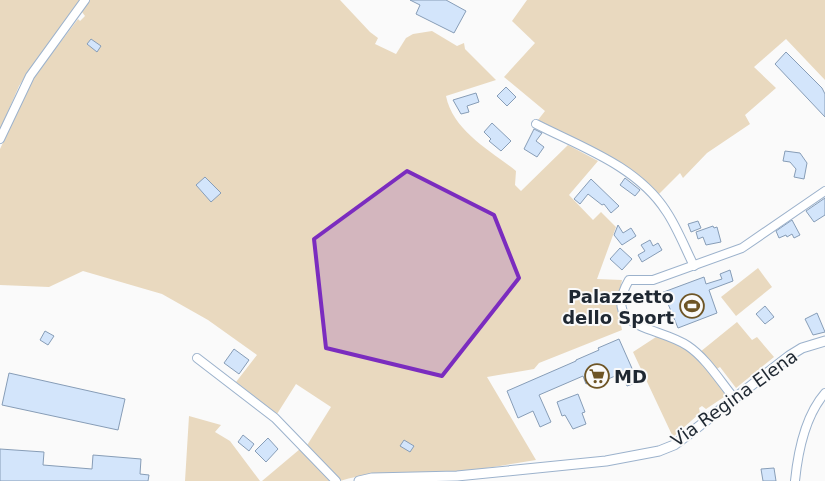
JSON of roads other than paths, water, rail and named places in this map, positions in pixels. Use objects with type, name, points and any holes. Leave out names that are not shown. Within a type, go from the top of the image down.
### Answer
[{"type":"street","points":[[0,139],[30,76],[85,0]]},
{"type":"street","points":[[536,124],[625,170],[646,186],[667,211],[694,266]]},
{"type":"street","points":[[734,398],[696,352],[687,345],[635,324],[628,318],[622,311],[620,296],[629,280],[653,280],[742,248],[825,191]]},
{"type":"street","name":"Via Regina Elena","points":[[359,481],[388,478],[457,476],[643,455],[674,445],[802,348],[825,341]]},
{"type":"street","points":[[197,358],[275,418],[336,481]]},
{"type":"street","points":[[795,481],[797,456],[817,402],[825,393]]},
{"type":"place","name":"Palazzetto dello Sport","points":[[692,306]]},
{"type":"place","name":"MD","points":[[597,376]]}]
